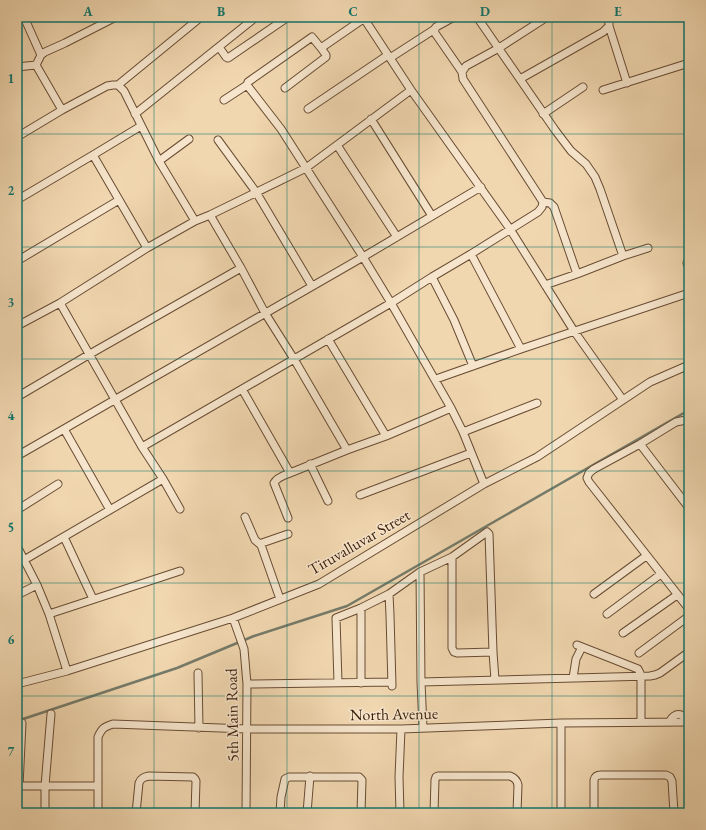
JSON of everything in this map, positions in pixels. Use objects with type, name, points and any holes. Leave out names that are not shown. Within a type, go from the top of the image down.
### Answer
[{"type":"street","points":[[24,17],[41,55]]},
{"type":"street","points":[[36,65],[41,55],[116,17]]},
{"type":"street","points":[[17,137],[62,110],[108,86],[118,85],[201,17]]},
{"type":"street","points":[[135,114],[256,17]]},
{"type":"street","points":[[219,47],[228,58],[288,17]]},
{"type":"street","points":[[308,109],[389,56],[454,17]]},
{"type":"street","points":[[477,17],[543,114],[569,148],[586,164],[595,177],[623,256]]},
{"type":"street","points":[[462,72],[466,66],[499,48],[547,17]]},
{"type":"street","points":[[607,17],[626,83]]},
{"type":"street","points":[[321,48],[364,18],[411,90],[510,229],[574,331],[623,400]]},
{"type":"street","points":[[520,79],[603,32],[609,26]]},
{"type":"street","points":[[142,447],[391,303],[538,212],[542,207],[543,202],[463,79],[462,72],[435,33],[435,29]]},
{"type":"street","points":[[224,100],[312,37],[326,57],[285,88]]},
{"type":"street","points":[[603,90],[689,63]]},
{"type":"street","points":[[17,67],[36,65]]},
{"type":"street","points":[[36,65],[62,110]]},
{"type":"street","points":[[118,85],[124,91],[140,126],[194,222]]},
{"type":"street","points":[[246,85],[281,129],[391,303],[452,408],[484,484]]},
{"type":"street","points":[[543,114],[583,87]]},
{"type":"street","points":[[17,326],[60,303],[147,248],[194,222],[306,168],[411,90]]},
{"type":"street","points":[[371,119],[432,216]]},
{"type":"street","points":[[17,200],[140,126]]},
{"type":"street","points":[[159,161],[189,139]]},
{"type":"street","points":[[218,140],[256,192],[312,286]]},
{"type":"street","points":[[337,144],[397,237]]},
{"type":"street","points":[[94,155],[118,200],[147,248]]},
{"type":"street","points":[[17,456],[363,257],[481,187]]},
{"type":"street","points":[[17,262],[118,200]]},
{"type":"street","points":[[543,202],[550,203],[554,207],[577,274]]},
{"type":"street","points":[[210,215],[265,313],[294,359],[347,450]]},
{"type":"street","points":[[544,285],[648,248]]},
{"type":"street","points":[[471,254],[521,349]]},
{"type":"street","points":[[17,397],[241,268]]},
{"type":"street","points":[[432,277],[454,320],[472,366]]},
{"type":"street","points":[[436,380],[521,349],[689,293]]},
{"type":"street","points":[[60,303],[142,447],[180,509]]},
{"type":"street","points":[[328,339],[386,436]]},
{"type":"street","name":"Tiruvalluvar Street","points":[[17,684],[67,671],[233,618],[319,584],[484,484],[537,457],[650,382],[689,365]]},
{"type":"street","points":[[242,389],[290,473]]},
{"type":"street","points":[[463,432],[537,403]]},
{"type":"street","points":[[288,518],[274,483],[275,480],[310,464],[386,436],[452,408]]},
{"type":"street","points":[[689,421],[686,420],[676,422],[594,469],[589,473],[587,478],[689,610]]},
{"type":"street","points":[[64,429],[110,510]]},
{"type":"street","points":[[640,444],[689,508]]},
{"type":"street","points":[[360,495],[471,453]]},
{"type":"street","points":[[310,464],[328,501]]},
{"type":"street","points":[[24,560],[163,479]]},
{"type":"street","points":[[17,510],[58,484]]},
{"type":"street","points":[[245,517],[255,540],[260,545],[280,599]]},
{"type":"street","points":[[338,683],[336,618],[361,608],[389,594],[420,572],[452,557],[485,533],[490,534],[492,652],[495,680]]},
{"type":"street","points":[[260,545],[288,534]]},
{"type":"street","points":[[64,537],[93,599]]},
{"type":"street","points":[[17,546],[37,585],[49,614],[67,671]]},
{"type":"street","points":[[594,594],[646,556]]},
{"type":"street","points":[[452,557],[452,648],[454,652],[457,653],[492,652]]},
{"type":"street","points":[[49,614],[180,571]]},
{"type":"street","points":[[420,572],[423,728]]},
{"type":"street","points":[[607,614],[661,574]]},
{"type":"street","points":[[17,595],[37,585]]},
{"type":"street","points":[[247,684],[360,682],[392,684],[389,594]]},
{"type":"street","points":[[623,633],[677,595]]},
{"type":"street","points":[[360,682],[361,608]]},
{"type":"street","points":[[639,653],[689,616]]},
{"type":"street","name":"5th Main Road","points":[[233,618],[244,649],[247,684],[246,813]]},
{"type":"street","points":[[573,678],[580,646],[638,669],[642,677],[641,722]]},
{"type":"street","points":[[421,682],[642,677],[660,673],[689,652]]},
{"type":"street","points":[[198,673],[199,728]]},
{"type":"street","points":[[45,813],[45,786],[51,714]]},
{"type":"street","name":"North Avenue","points":[[98,786],[98,737],[100,731],[114,724],[247,729],[401,729],[561,723],[689,722]]},
{"type":"street","points":[[22,723],[18,786],[98,786],[98,813]]},
{"type":"street","points":[[561,723],[561,813]]},
{"type":"street","points":[[400,813],[399,777],[401,729]]},
{"type":"street","points":[[594,813],[594,780],[598,775],[666,775],[672,781],[674,813]]},
{"type":"street","points":[[136,813],[140,780],[143,777],[149,776],[193,777],[196,781],[195,813]]},
{"type":"street","points":[[307,813],[310,776]]},
{"type":"street","points":[[280,813],[281,796],[285,780],[289,777],[310,776],[361,778],[361,813]]},
{"type":"street","points":[[434,813],[434,780],[438,776],[510,776],[516,779],[518,785],[517,813]]},
{"type":"waterway","points":[[17,721],[177,668],[254,636],[347,606],[689,410]]}]
